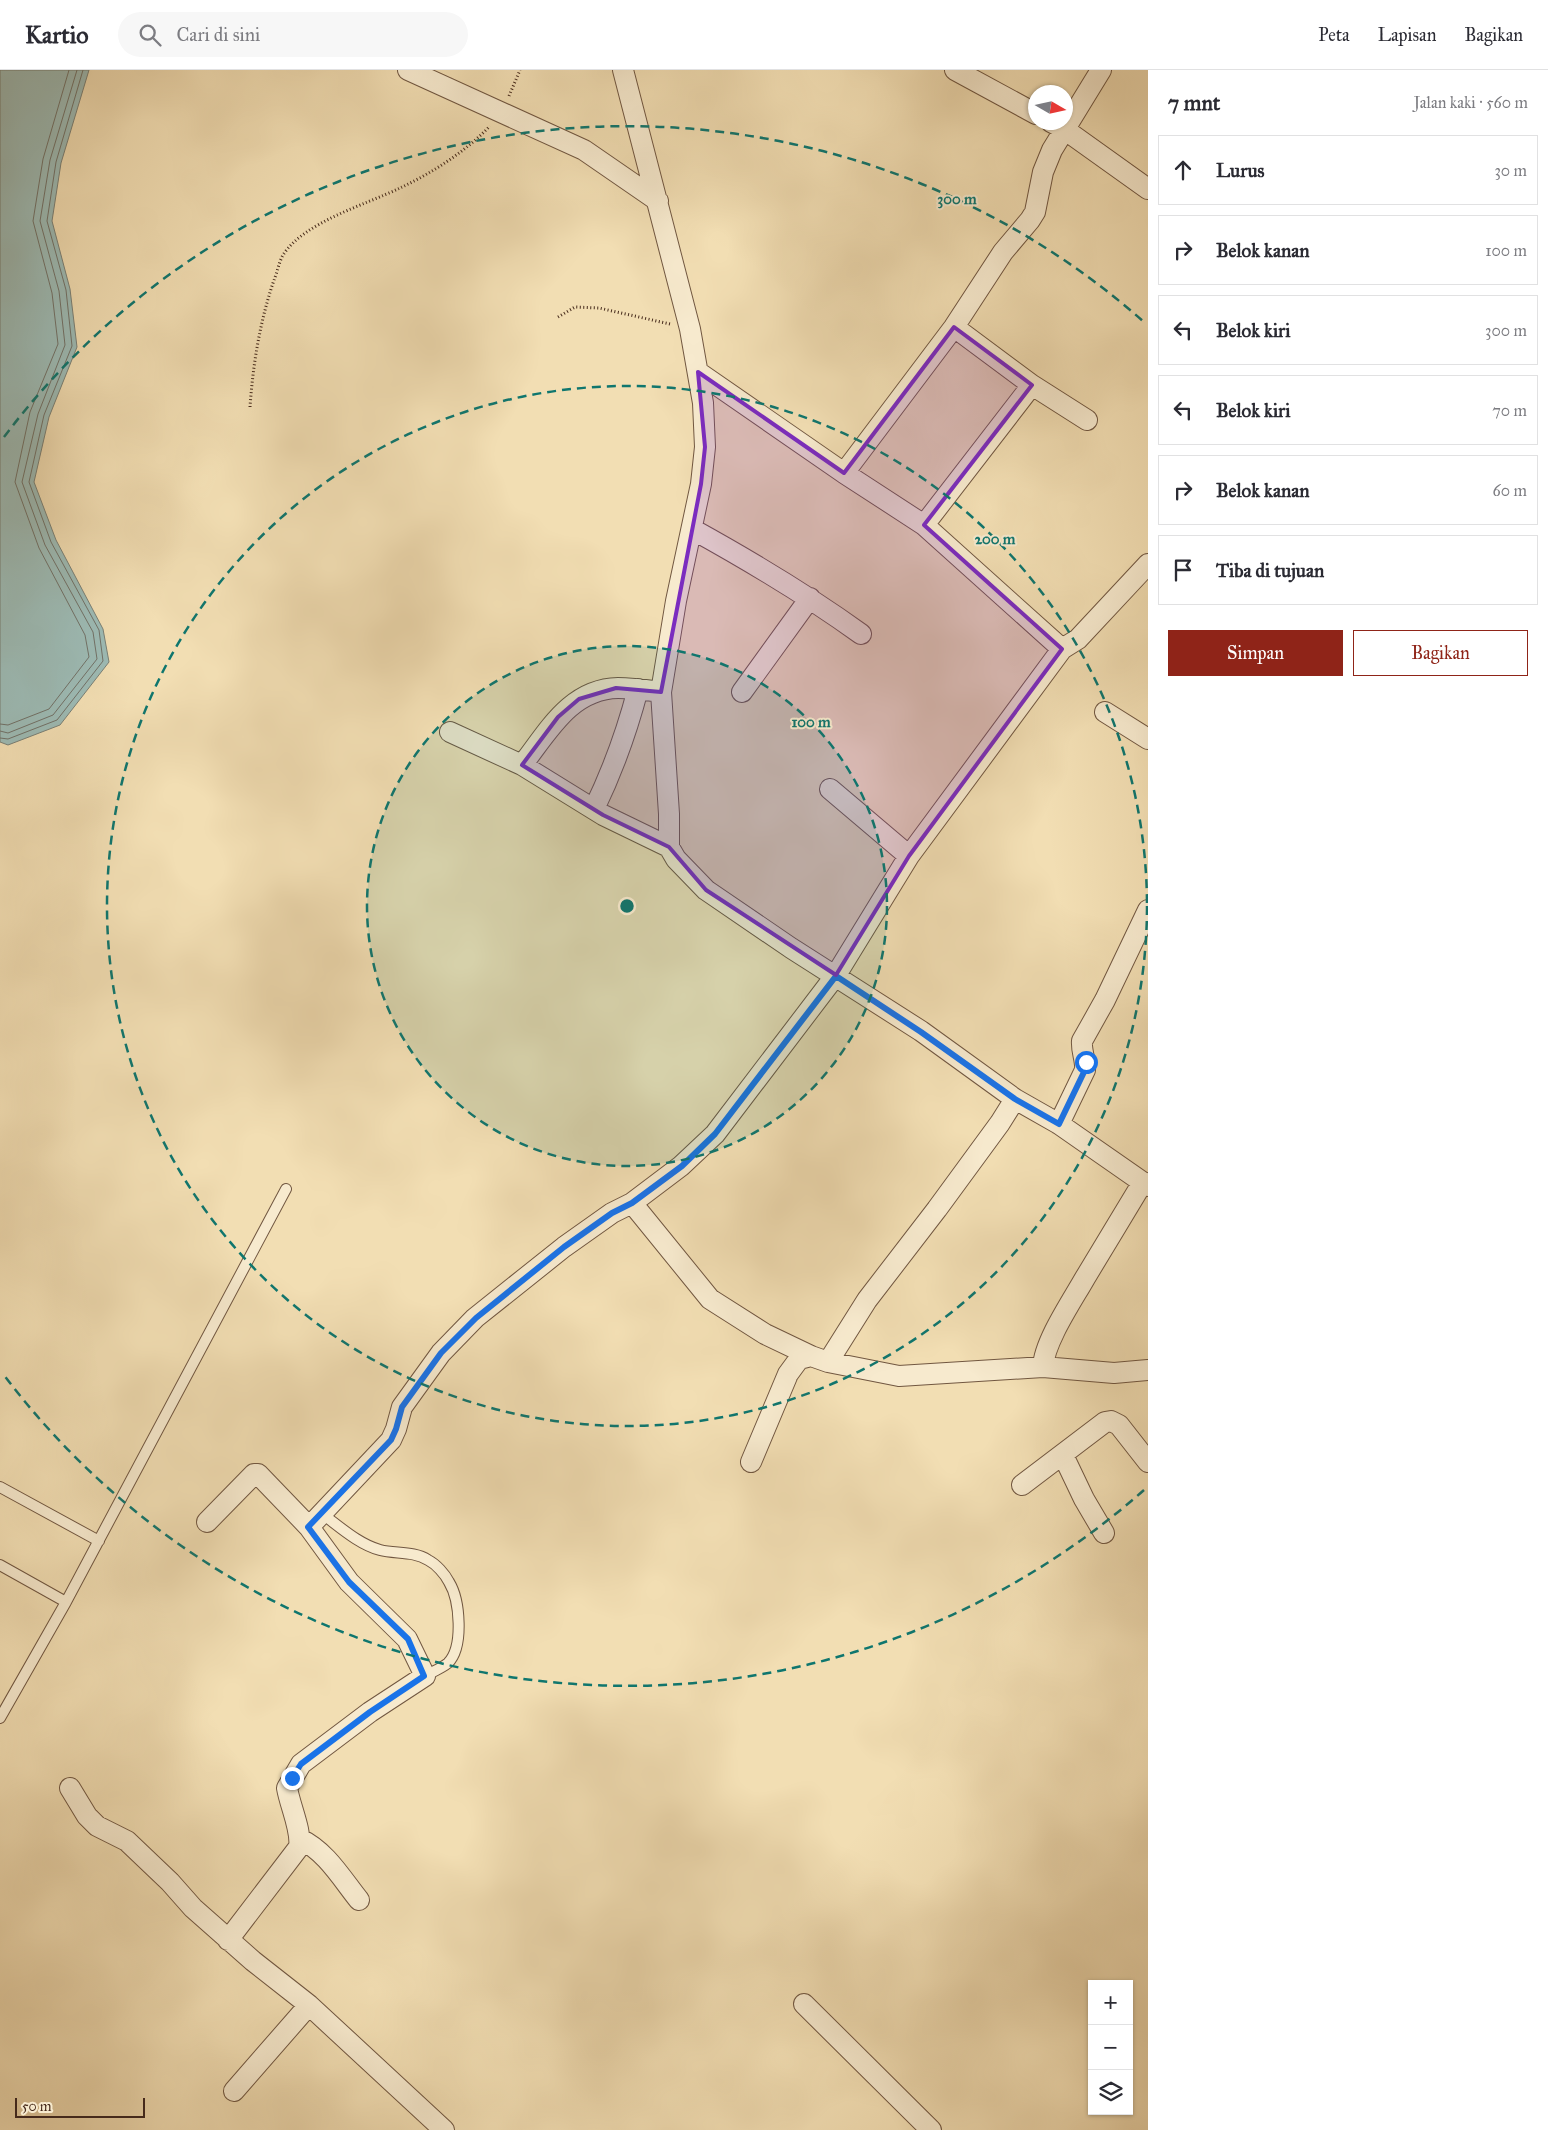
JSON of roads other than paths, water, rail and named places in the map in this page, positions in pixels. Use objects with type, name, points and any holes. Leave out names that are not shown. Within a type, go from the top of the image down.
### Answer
[{"type":"street","points":[[408,70],[584,150],[658,201]]},
{"type":"street","points":[[623,70],[690,329],[703,403],[705,447],[701,484],[676,602],[660,692],[669,814],[669,847],[676,859],[706,890],[791,948],[921,1032],[1015,1099],[1059,1124],[1145,1184],[1070,1303],[1048,1345],[1043,1357],[1043,1367]]},
{"type":"street","points":[[955,70],[1028,110]]},
{"type":"street","points":[[1073,106],[1101,70]]},
{"type":"street","points":[[844,473],[954,327],[1003,252],[1035,212],[1043,172],[1056,130]]},
{"type":"street","points":[[1063,130],[1148,189]]},
{"type":"street","points":[[954,327],[1032,385],[1087,420]]},
{"type":"street","points":[[698,372],[844,473],[924,525],[1062,649]]},
{"type":"street","points":[[924,525],[1032,385]]},
{"type":"street","points":[[692,529],[810,598],[861,634]]},
{"type":"street","points":[[315,1520],[391,1440],[402,1407],[441,1353],[476,1318],[564,1247],[612,1213],[632,1203],[682,1166],[715,1134],[836,976],[909,856],[1062,649],[1078,639],[1148,564]]},
{"type":"street","points":[[742,692],[810,598]]},
{"type":"street","points":[[522,765],[558,717],[579,699],[593,693],[616,688],[660,692]]},
{"type":"street","points":[[594,809],[614,768],[628,730],[638,689]]},
{"type":"street","points":[[1104,712],[1148,739]]},
{"type":"street","points":[[450,732],[522,765],[594,809],[669,847]]},
{"type":"street","points":[[830,789],[909,856]]},
{"type":"street","points":[[1059,1124],[1085,1070],[1086,1062],[1081,1048],[1082,1041],[1148,910]]},
{"type":"street","points":[[819,1359],[937,1209],[1000,1123],[1015,1099]]},
{"type":"street","points":[[632,1203],[710,1299],[764,1334],[819,1359]]},
{"type":"street","points":[[751,1462],[788,1374],[799,1359],[819,1359],[899,1376],[1043,1367],[1114,1372],[1148,1370]]},
{"type":"street","points":[[1022,1485],[1105,1422],[1111,1421],[1119,1425],[1148,1462]]},
{"type":"street","points":[[1063,1455],[1104,1533]]},
{"type":"street","points":[[207,1522],[254,1474],[258,1474],[315,1520],[349,1582],[408,1639],[424,1676],[370,1712],[301,1764],[287,1788],[291,1810],[300,1839],[299,1847],[228,1940]]},
{"type":"street","points":[[70,1788],[87,1816],[97,1826],[127,1841],[170,1882],[193,1908],[228,1940],[309,2005],[444,2130]]},
{"type":"street","points":[[300,1839],[311,1844],[322,1853],[359,1900]]},
{"type":"street","points":[[804,2004],[931,2130]]},
{"type":"street","points":[[234,2091],[309,2005]]},
{"type":"lane","points":[[0,1718],[99,1541],[286,1189]]},
{"type":"lane","points":[[0,1487],[99,1541]]},
{"type":"lane","points":[[315,1520],[366,1545],[381,1550],[417,1555],[429,1560],[450,1582],[456,1601],[457,1642],[448,1662],[424,1676]]},
{"type":"lane","points":[[0,1565],[66,1602]]},
{"type":"water","points":[[0,70],[89,70],[61,163],[52,221],[70,289],[77,347],[49,417],[34,482],[56,540],[103,629],[109,662],[60,725],[8,745],[0,742]]}]
